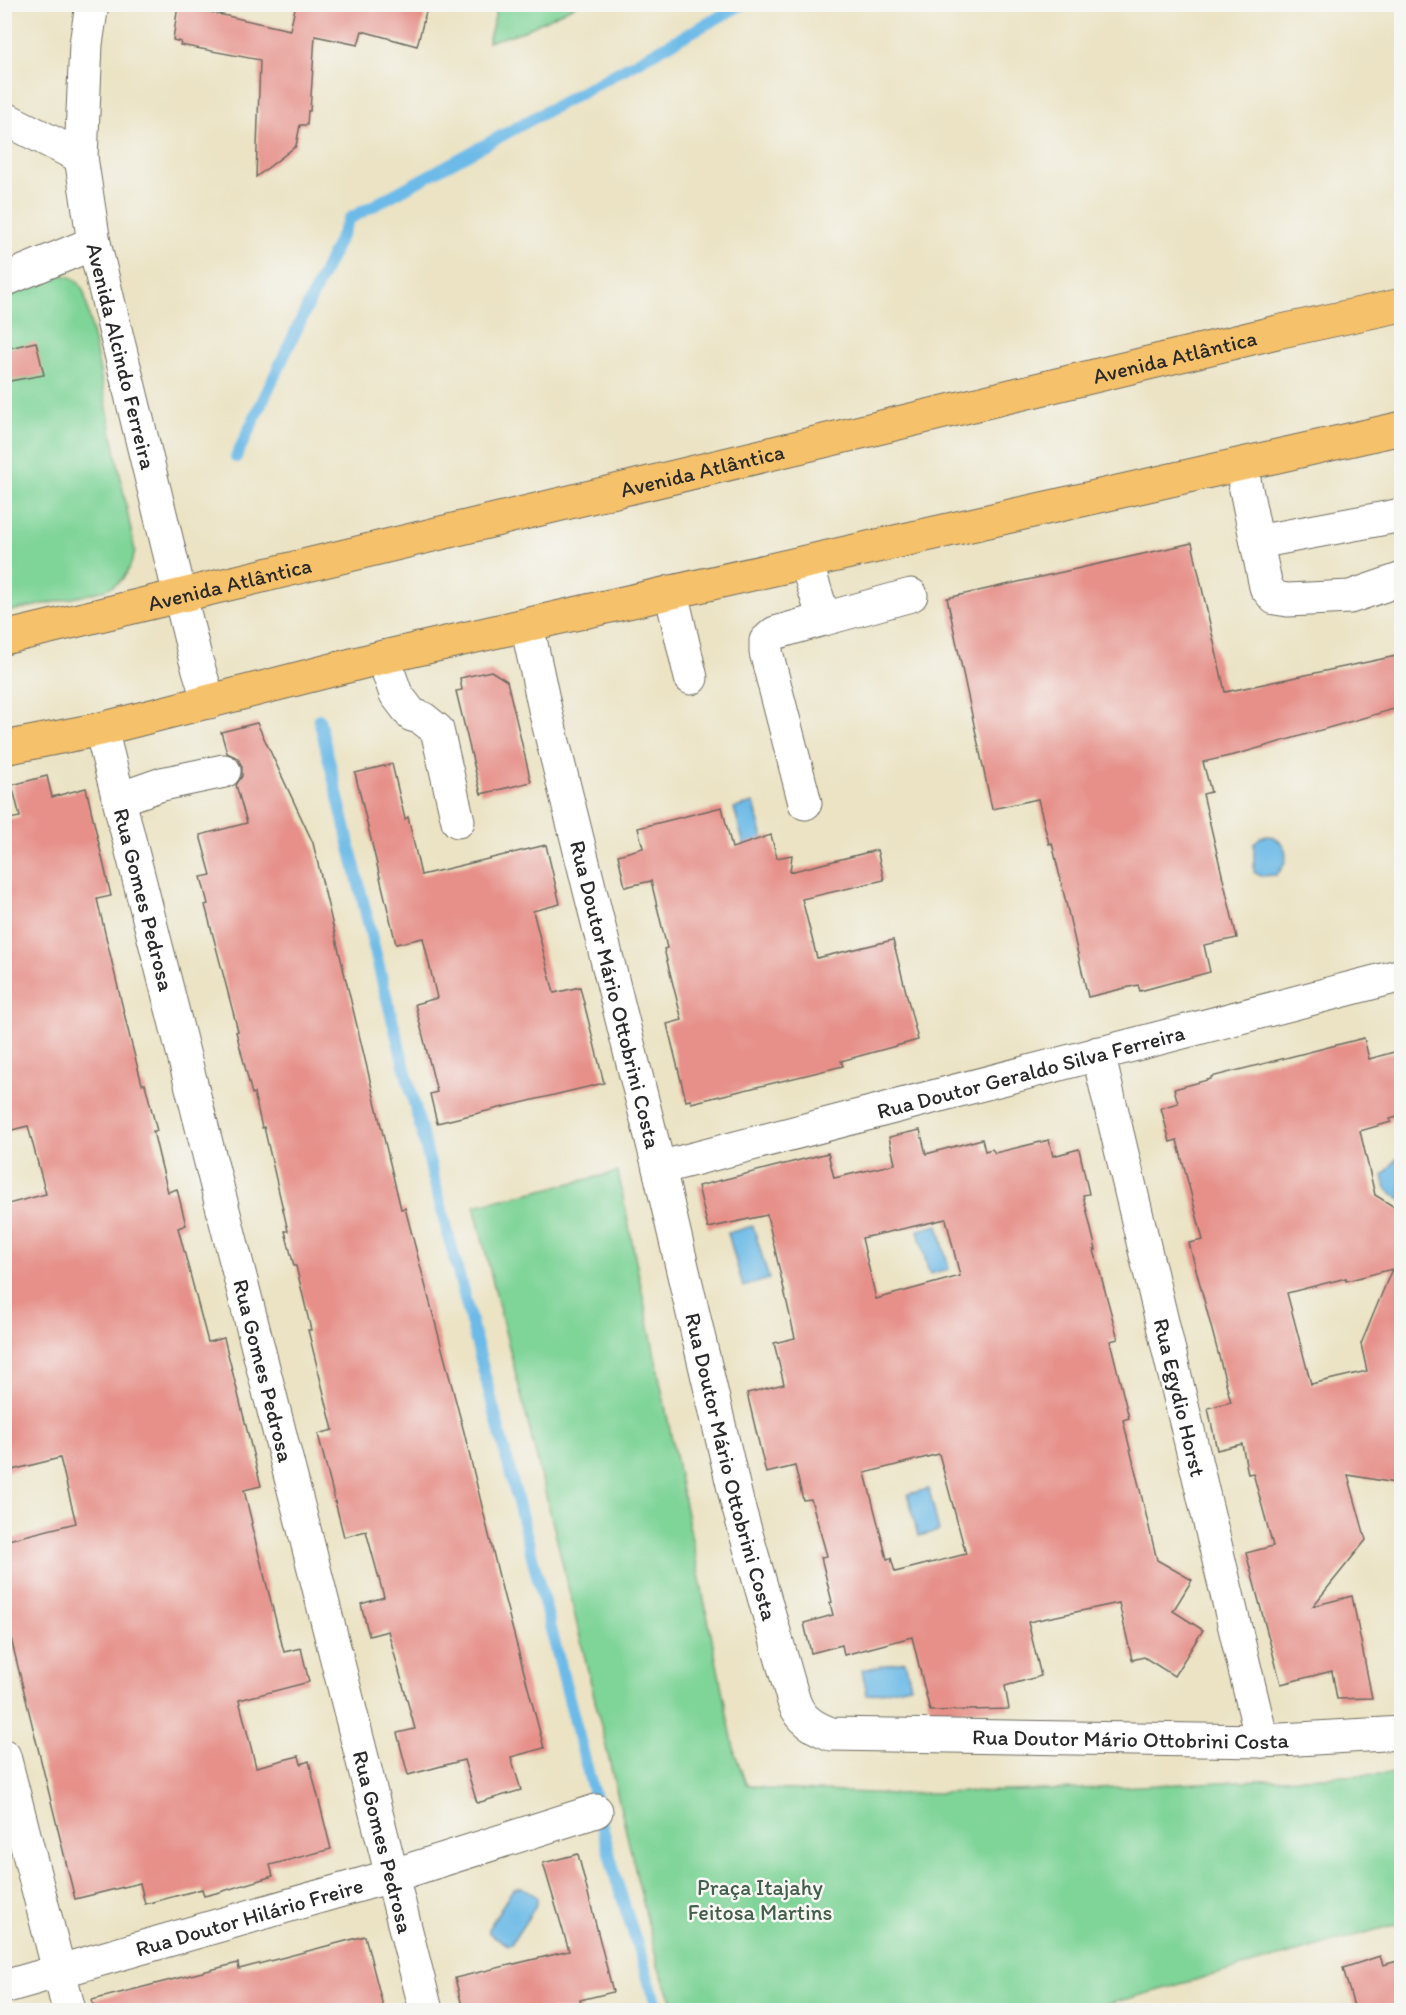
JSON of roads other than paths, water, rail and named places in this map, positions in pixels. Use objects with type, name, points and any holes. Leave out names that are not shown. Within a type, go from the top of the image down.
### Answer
[{"type":"main road","name":"Avenida Atlântica","points":[[4,638],[1401,304]]},
{"type":"main road","points":[[4,748],[101,729],[383,657],[1401,428]]},
{"type":"street","name":"Avenida Alcindo Ferreira","points":[[92,4],[86,44],[81,157],[94,243],[195,657],[209,702]]},
{"type":"street","points":[[4,118],[81,157]]},
{"type":"street","points":[[4,280],[94,243]]},
{"type":"street","points":[[1241,465],[1266,587],[1275,598],[1288,600],[1350,597],[1401,579]]},
{"type":"street","points":[[1257,542],[1401,516]]},
{"type":"street","points":[[806,562],[824,619]]},
{"type":"street","points":[[671,592],[691,678]]},
{"type":"street","points":[[805,803],[766,652],[766,641],[775,633],[911,595]]},
{"type":"street","name":"Rua Doutor Mário Ottobrini Costa","points":[[527,625],[546,714],[659,1168],[737,1502],[799,1715],[813,1727],[831,1734],[1262,1741],[1401,1733]]},
{"type":"street","points":[[383,657],[396,694],[412,714],[422,718],[437,730],[458,821]]},
{"type":"street","name":"Rua Gomes Pedrosa","points":[[101,729],[426,2010]]},
{"type":"street","points":[[119,799],[162,784],[224,771]]},
{"type":"street","name":"Rua Doutor Geraldo Silva Ferreira","points":[[659,1168],[1401,975]]},
{"type":"street","name":"Rua Egydio Horst","points":[[1098,1053],[1262,1741]]},
{"type":"street","points":[[4,1756],[69,2010]]},
{"type":"street","name":"Rua Doutor Hilário Freire","points":[[4,1987],[391,1876],[596,1811]]},
{"type":"water","points":[[754,803],[765,847],[746,853],[734,808]]},
{"type":"water","points":[[1269,836],[1281,843],[1286,852],[1286,858],[1276,875],[1260,876],[1254,872],[1254,843],[1261,837]]},
{"type":"water","points":[[1401,1153],[1401,1200],[1386,1188],[1383,1176]]},
{"type":"water","points":[[938,1225],[949,1269],[929,1274],[918,1230]]},
{"type":"water","points":[[753,1226],[769,1279],[743,1287],[728,1233]]},
{"type":"water","points":[[929,1489],[939,1531],[918,1536],[908,1494]]},
{"type":"water","points":[[905,1661],[911,1686],[867,1695],[862,1670]]},
{"type":"water","points":[[522,1887],[537,1897],[537,1904],[511,1944],[508,1945],[489,1933],[488,1929],[513,1889]]},
{"type":"waterway","points":[[236,457],[349,219],[743,4]]},
{"type":"waterway","points":[[319,719],[382,980],[616,1879],[658,2010]]},
{"type":"park label","name":"Praça Itajahy Feitosa Martins","points":[[760,1900]]}]
